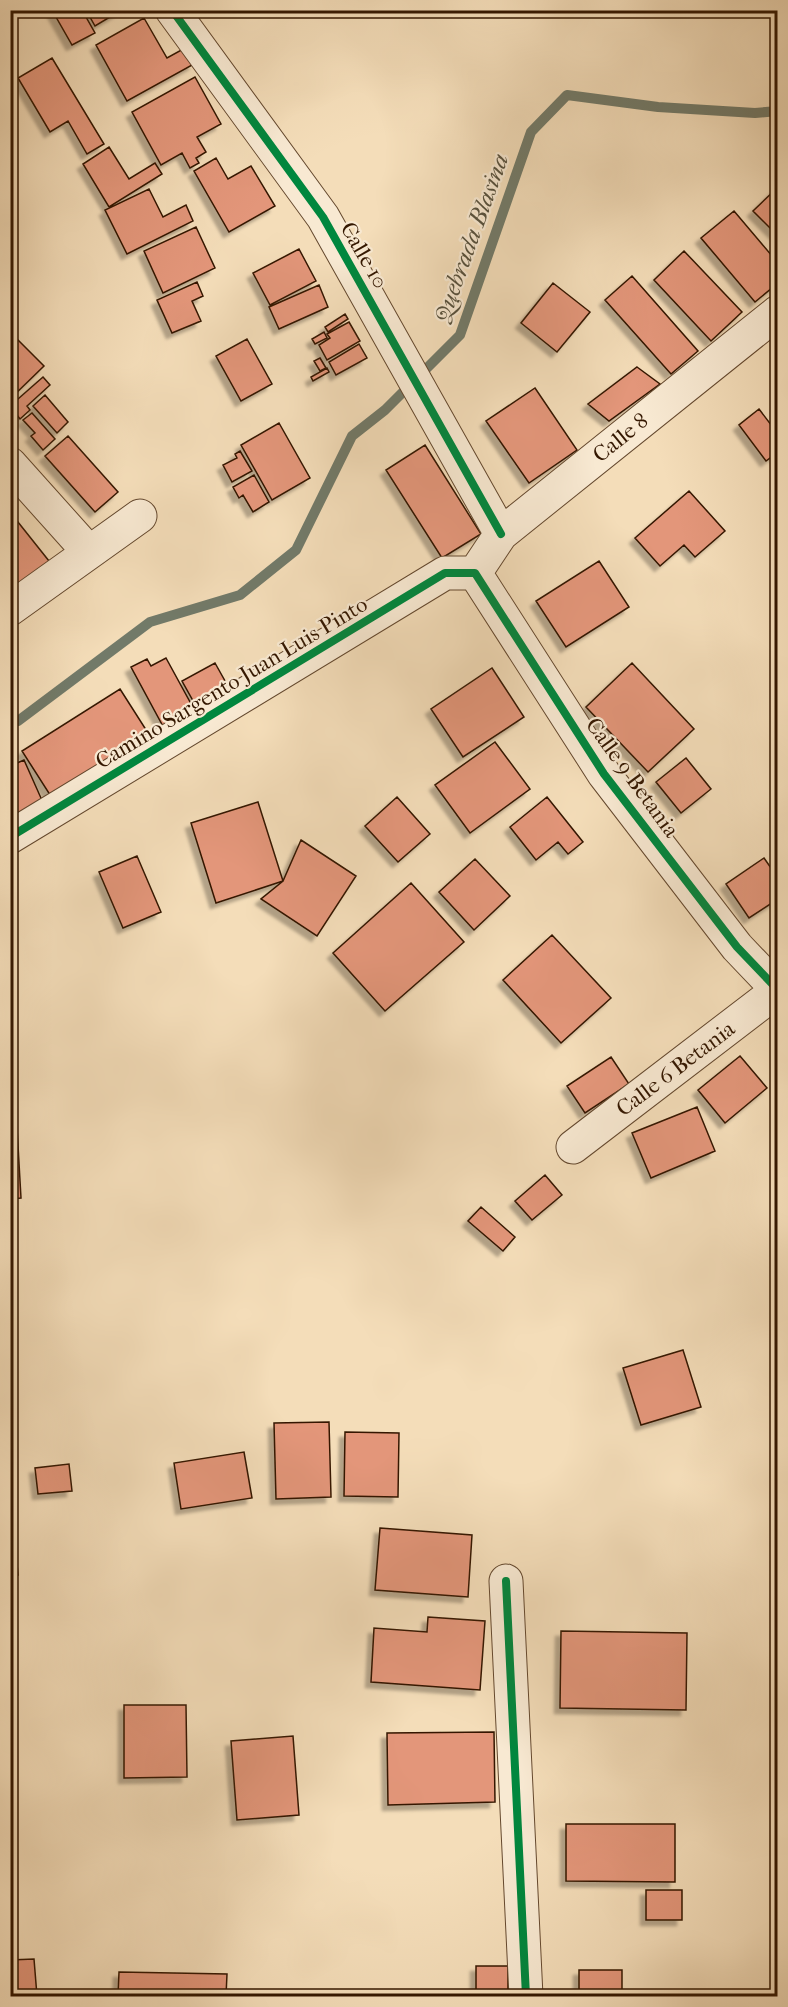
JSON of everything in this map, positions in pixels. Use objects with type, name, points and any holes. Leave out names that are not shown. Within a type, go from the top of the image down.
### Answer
[{"type":"street","name":"Calle 10","points":[[172,10],[323,217],[501,534]]},
{"type":"street","name":"Calle 8","points":[[476,573],[501,534],[777,312]]},
{"type":"street","points":[[10,464],[88,551]]},
{"type":"street","points":[[10,609],[140,516]]},
{"type":"street","name":"Camino Sargento Juan Luis Pinto","points":[[10,837],[445,573],[476,573]]},
{"type":"street","name":"Calle 9 Betania","points":[[476,573],[604,774],[737,947],[777,990]]},
{"type":"street","name":"Calle 6 Betania","points":[[573,1147],[777,990]]},
{"type":"street","points":[[506,1581],[526,1996]]},
{"type":"building","points":[[52,10],[82,10],[95,33],[72,45]]},
{"type":"building","points":[[86,10],[120,10],[120,11],[95,26]]},
{"type":"building","points":[[144,18],[167,58],[185,48],[194,64],[127,101],[96,45]]},
{"type":"building","points":[[52,58],[104,144],[87,154],[68,121],[50,132],[18,78]]},
{"type":"building","points":[[195,77],[221,124],[197,137],[206,152],[196,158],[199,163],[190,168],[182,153],[161,165],[132,112]]},
{"type":"building","points":[[109,147],[129,179],[155,163],[162,174],[109,207],[83,164]]},
{"type":"building","points":[[216,158],[228,179],[251,166],[275,206],[229,232],[194,171]]},
{"type":"building","points":[[778,187],[778,236],[753,211]]},
{"type":"building","points":[[149,189],[163,217],[186,205],[193,221],[127,254],[105,210]]},
{"type":"building","points":[[734,211],[778,263],[778,283],[755,302],[701,238]]},
{"type":"building","points":[[196,227],[215,268],[163,293],[144,251]]},
{"type":"building","points":[[299,249],[316,281],[270,305],[253,273]]},
{"type":"building","points":[[684,251],[742,312],[711,341],[654,280]]},
{"type":"building","points":[[632,276],[698,351],[671,374],[605,300]]},
{"type":"building","points":[[197,282],[203,296],[192,301],[201,321],[172,333],[157,300]]},
{"type":"building","points":[[553,283],[590,312],[557,352],[521,323]]},
{"type":"building","points":[[319,285],[328,307],[279,329],[269,307]]},
{"type":"building","points":[[345,314],[348,319],[328,332],[325,327]]},
{"type":"building","points":[[349,322],[360,341],[327,360],[319,345],[330,338],[327,334]]},
{"type":"building","points":[[10,332],[44,366],[10,399]]},
{"type":"building","points":[[324,332],[327,338],[315,344],[312,339]]},
{"type":"building","points":[[247,339],[272,384],[241,401],[216,356]]},
{"type":"building","points":[[359,344],[367,358],[336,375],[329,362]]},
{"type":"building","points":[[320,358],[326,368],[320,371],[314,361]]},
{"type":"building","points":[[637,367],[660,384],[609,421],[588,404]]},
{"type":"building","points":[[327,368],[329,372],[313,381],[311,377]]},
{"type":"building","points":[[43,377],[50,385],[27,406],[30,410],[20,419],[10,406]]},
{"type":"building","points":[[535,388],[577,450],[529,483],[486,421]]},
{"type":"building","points":[[45,395],[68,422],[57,433],[33,406]]},
{"type":"building","points":[[759,409],[778,434],[778,452],[766,461],[739,425]]},
{"type":"building","points":[[32,413],[55,439],[43,450],[31,436],[35,433],[23,420]]},
{"type":"building","points":[[279,423],[310,478],[272,500],[241,445]]},
{"type":"building","points":[[68,436],[118,492],[95,512],[45,456]]},
{"type":"building","points":[[425,445],[481,534],[442,558],[386,470]]},
{"type":"building","points":[[240,451],[252,471],[232,482],[223,465],[237,458],[235,454]]},
{"type":"building","points":[[254,475],[269,502],[253,512],[243,495],[239,498],[233,487]]},
{"type":"building","points":[[689,491],[725,531],[695,557],[684,545],[660,566],[635,538]]},
{"type":"building","points":[[10,512],[49,561],[10,597]]},
{"type":"building","points":[[599,561],[629,607],[566,647],[536,601]]},
{"type":"building","points":[[166,658],[196,713],[165,730],[131,667],[147,659],[151,666]]},
{"type":"building","points":[[215,663],[234,697],[201,715],[182,681]]},
{"type":"building","points":[[632,663],[694,729],[648,772],[586,707]]},
{"type":"building","points":[[492,668],[524,717],[463,757],[431,709]]},
{"type":"building","points":[[120,689],[150,736],[52,798],[22,751]]},
{"type":"building","points":[[495,742],[530,789],[470,833],[435,785]]},
{"type":"building","points":[[686,758],[711,789],[681,813],[656,782]]},
{"type":"building","points":[[24,760],[45,807],[10,822],[10,766]]},
{"type":"building","points":[[397,797],[430,834],[398,862],[365,826]]},
{"type":"building","points":[[547,797],[583,842],[568,854],[558,842],[536,860],[510,827]]},
{"type":"building","points":[[258,802],[283,881],[216,903],[191,823]]},
{"type":"building","points":[[301,840],[356,876],[317,936],[261,899],[283,881]]},
{"type":"building","points":[[137,856],[161,912],[123,928],[99,872]]},
{"type":"building","points":[[764,858],[778,878],[778,899],[749,918],[726,884]]},
{"type":"building","points":[[475,859],[510,896],[474,930],[439,892]]},
{"type":"building","points":[[411,883],[464,942],[385,1011],[333,953]]},
{"type":"building","points":[[552,935],[611,998],[561,1043],[503,980]]},
{"type":"building","points":[[740,1056],[767,1088],[725,1123],[698,1090]]},
{"type":"building","points":[[611,1057],[629,1084],[585,1113],[567,1086]]},
{"type":"building","points":[[697,1107],[715,1151],[651,1178],[632,1133]]},
{"type":"building","points":[[10,1128],[17,1128],[21,1198],[10,1199]]},
{"type":"building","points":[[545,1175],[562,1195],[532,1220],[515,1201]]},
{"type":"building","points":[[481,1207],[515,1237],[503,1251],[468,1221]]},
{"type":"building","points":[[683,1350],[701,1407],[641,1425],[623,1368]]},
{"type":"building","points":[[329,1422],[331,1497],[276,1499],[274,1423]]},
{"type":"building","points":[[345,1432],[399,1433],[398,1497],[344,1496]]},
{"type":"building","points":[[244,1452],[252,1498],[181,1509],[174,1463]]},
{"type":"building","points":[[69,1464],[72,1491],[38,1494],[35,1468]]},
{"type":"building","points":[[10,1519],[13,1519],[18,1575],[10,1575]]},
{"type":"building","points":[[380,1528],[472,1535],[468,1597],[375,1590]]},
{"type":"building","points":[[428,1617],[485,1621],[480,1690],[371,1682],[374,1628],[427,1632]]},
{"type":"building","points":[[561,1631],[687,1633],[686,1710],[560,1708]]},
{"type":"building","points":[[124,1705],[186,1705],[187,1777],[124,1778]]},
{"type":"building","points":[[494,1732],[495,1802],[388,1805],[387,1733]]},
{"type":"building","points":[[293,1736],[299,1815],[237,1820],[231,1741]]},
{"type":"building","points":[[566,1824],[675,1824],[675,1882],[566,1881]]},
{"type":"building","points":[[646,1890],[682,1890],[682,1920],[646,1920]]},
{"type":"building","points":[[34,1959],[37,1996],[10,1996],[10,1960]]},
{"type":"building","points":[[476,1966],[508,1966],[508,1996],[476,1996]]},
{"type":"building","points":[[579,1970],[622,1970],[622,1996],[579,1996]]},
{"type":"building","points":[[119,1972],[227,1974],[226,1996],[118,1996]]},
{"type":"waterway","name":"Quebrada Blasina","points":[[10,722],[18,721],[150,622],[240,595],[296,550],[352,436],[385,410],[460,335],[531,132],[567,95],[658,107],[755,113],[778,111]]},
{"type":"cycle path","points":[[172,10],[323,217],[501,534]]},
{"type":"cycle path","points":[[10,837],[445,573],[475,573],[604,774],[737,947],[778,990]]},
{"type":"cycle path","points":[[506,1581],[526,1996]]}]
